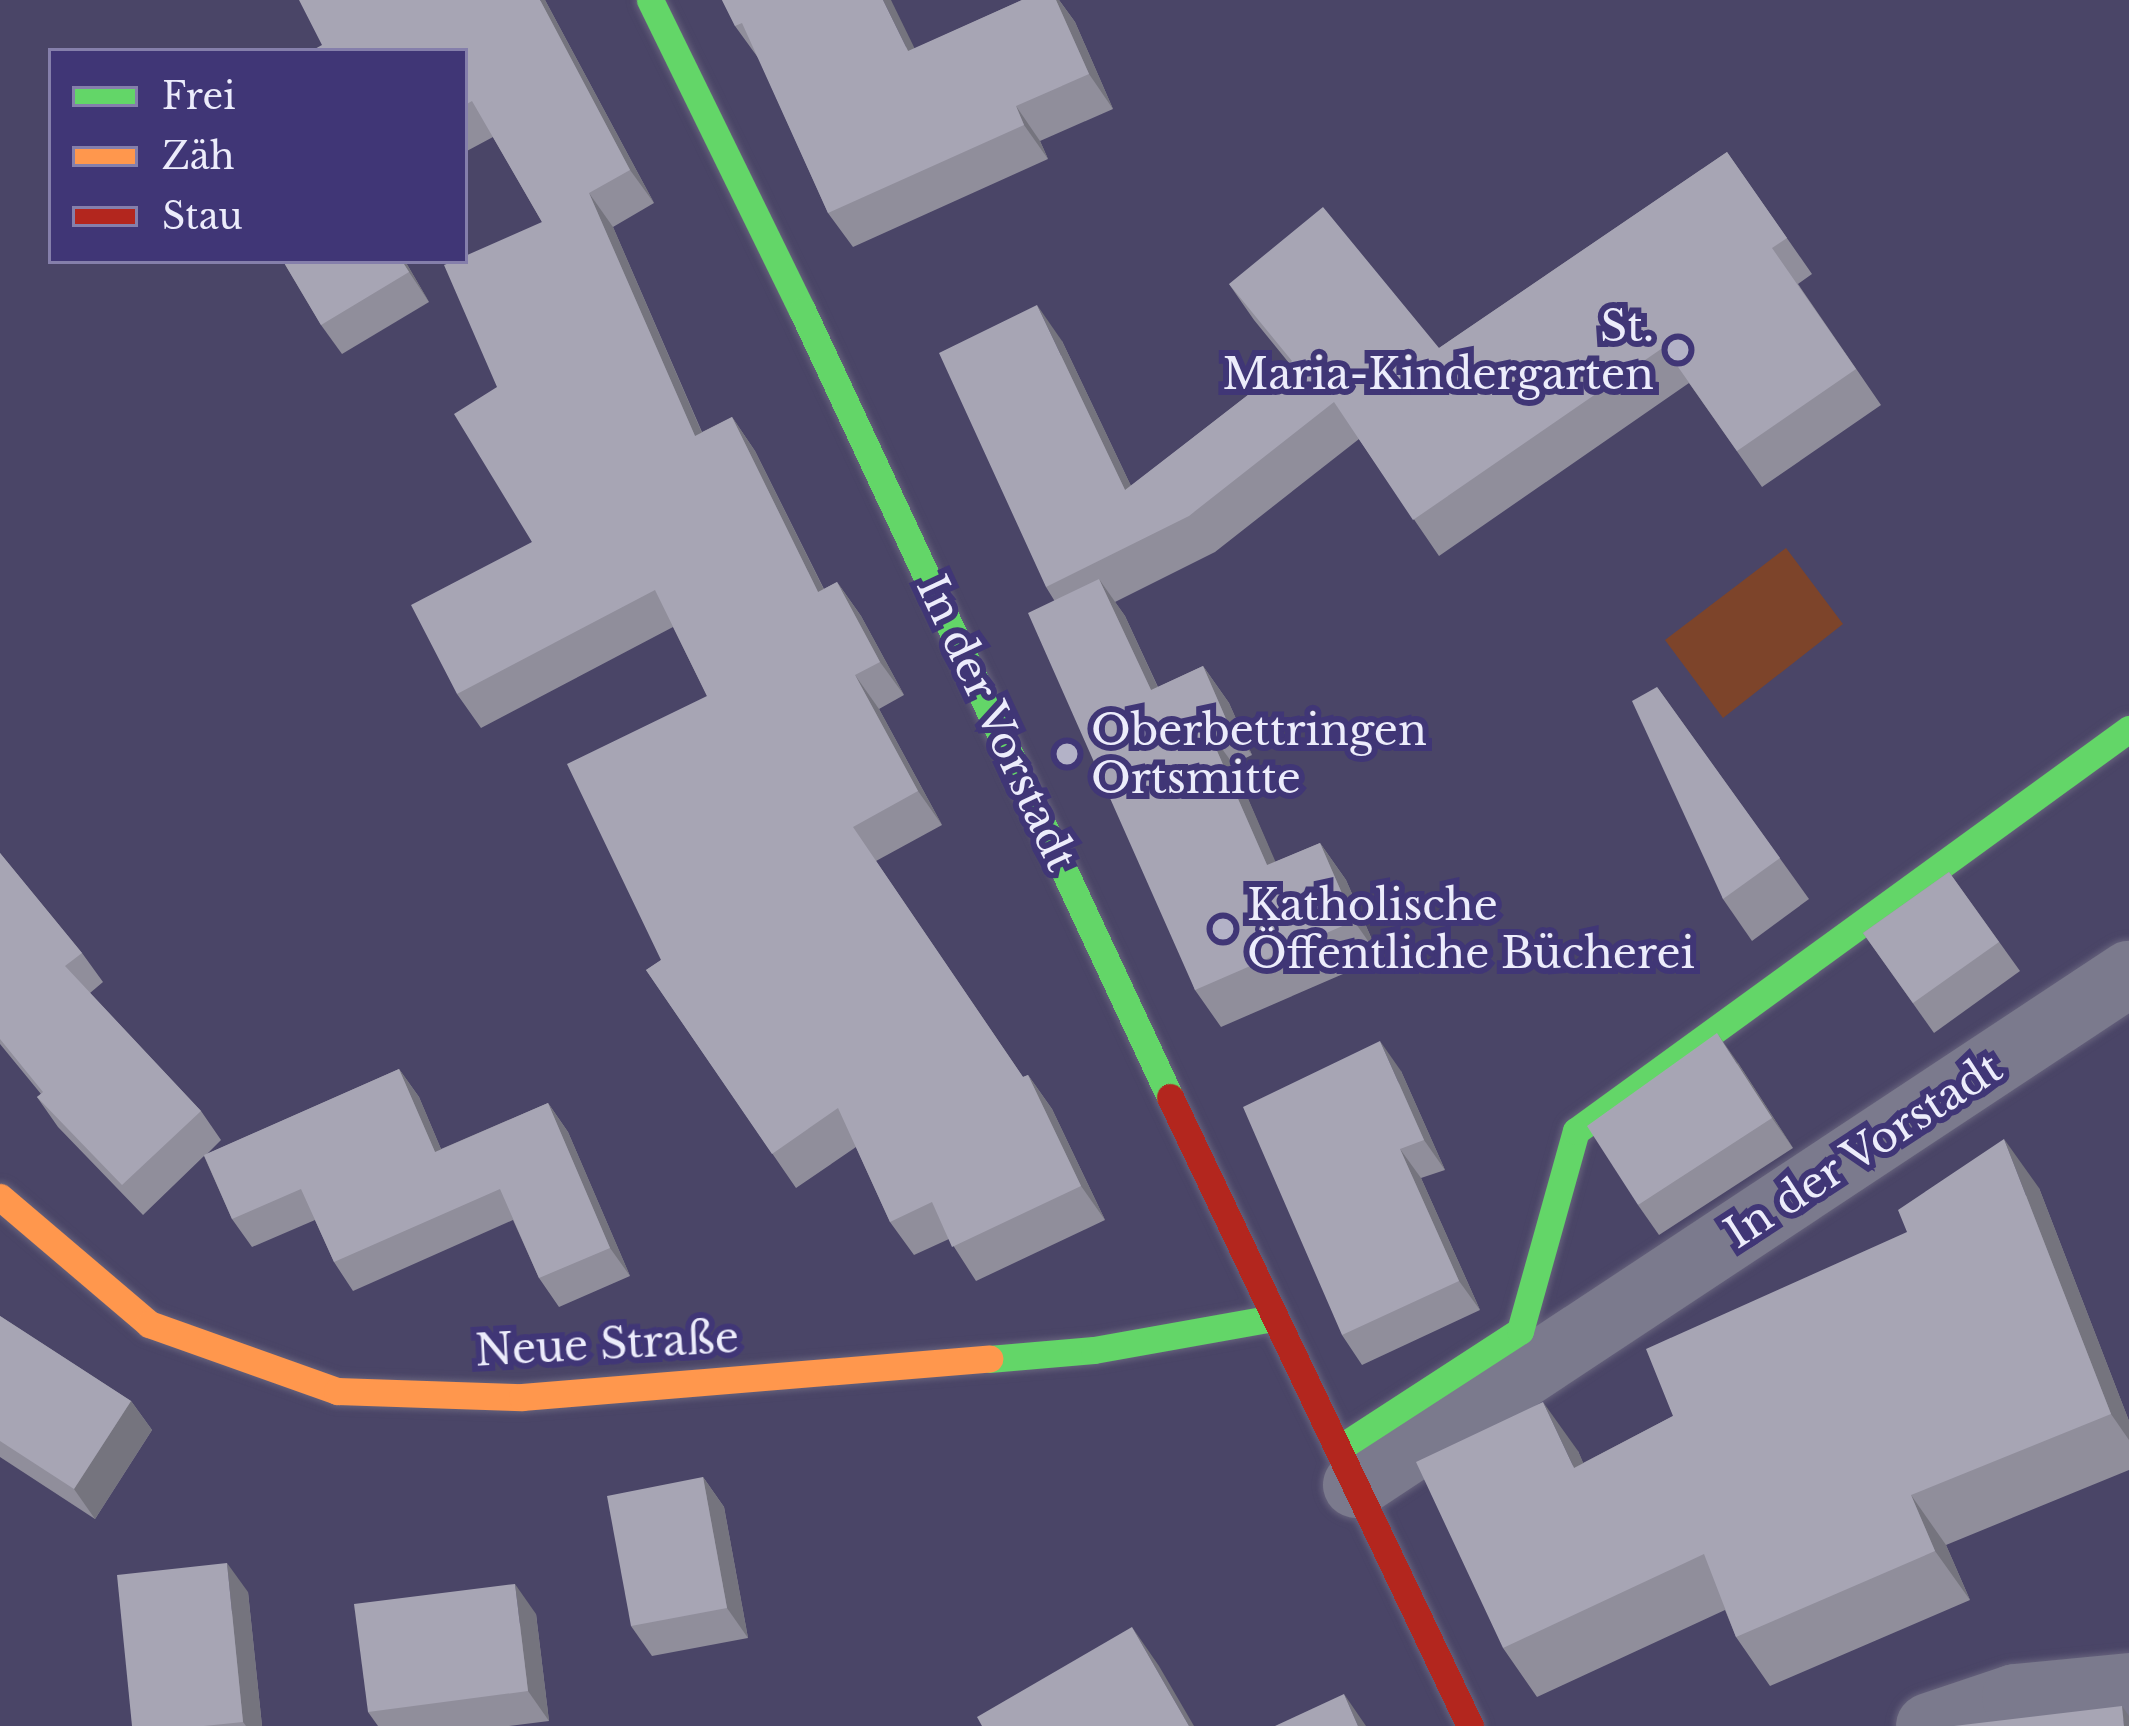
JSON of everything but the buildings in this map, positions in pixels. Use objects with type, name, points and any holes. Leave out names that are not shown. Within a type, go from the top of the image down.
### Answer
[{"type":"street","name":"In der Vorstadt","points":[[650,0],[802,310],[1273,1318],[1470,1726]]},
{"type":"street","points":[[1347,1467],[1520,1330],[1576,1131],[2129,729]]},
{"type":"street","name":"In der Vorstadt","points":[[1347,1467],[2129,974]]},
{"type":"street","name":"Neue Straße","points":[[0,1197],[149,1324],[337,1391],[522,1397],[1094,1350],[1273,1318]]},
{"type":"street","points":[[1929,1726],[2015,1697],[2129,1685]]},
{"type":"shaded area","points":[[1786,548],[1843,624],[1723,718],[1665,640]]},
{"type":"traffic: fast","points":[[650,0],[802,310],[1170,1097]]},
{"type":"traffic: fast","points":[[1338,1449],[1520,1331],[1576,1131],[2129,729]]},
{"type":"traffic: fast","points":[[989,1359],[1094,1350],[1273,1318]]},
{"type":"traffic: slow","points":[[0,1197],[149,1324],[337,1391],[522,1397],[989,1359]]},
{"type":"traffic: jam","points":[[1170,1097],[1470,1726]]},
{"type":"place","name":"St. Maria-Kindergarten","points":[[1678,350]]},
{"type":"place","name":"Oberbettringen Ortsmitte","points":[[1067,754]]},
{"type":"place","name":"Katholische Öffentliche Bücherei","points":[[1223,929]]}]
